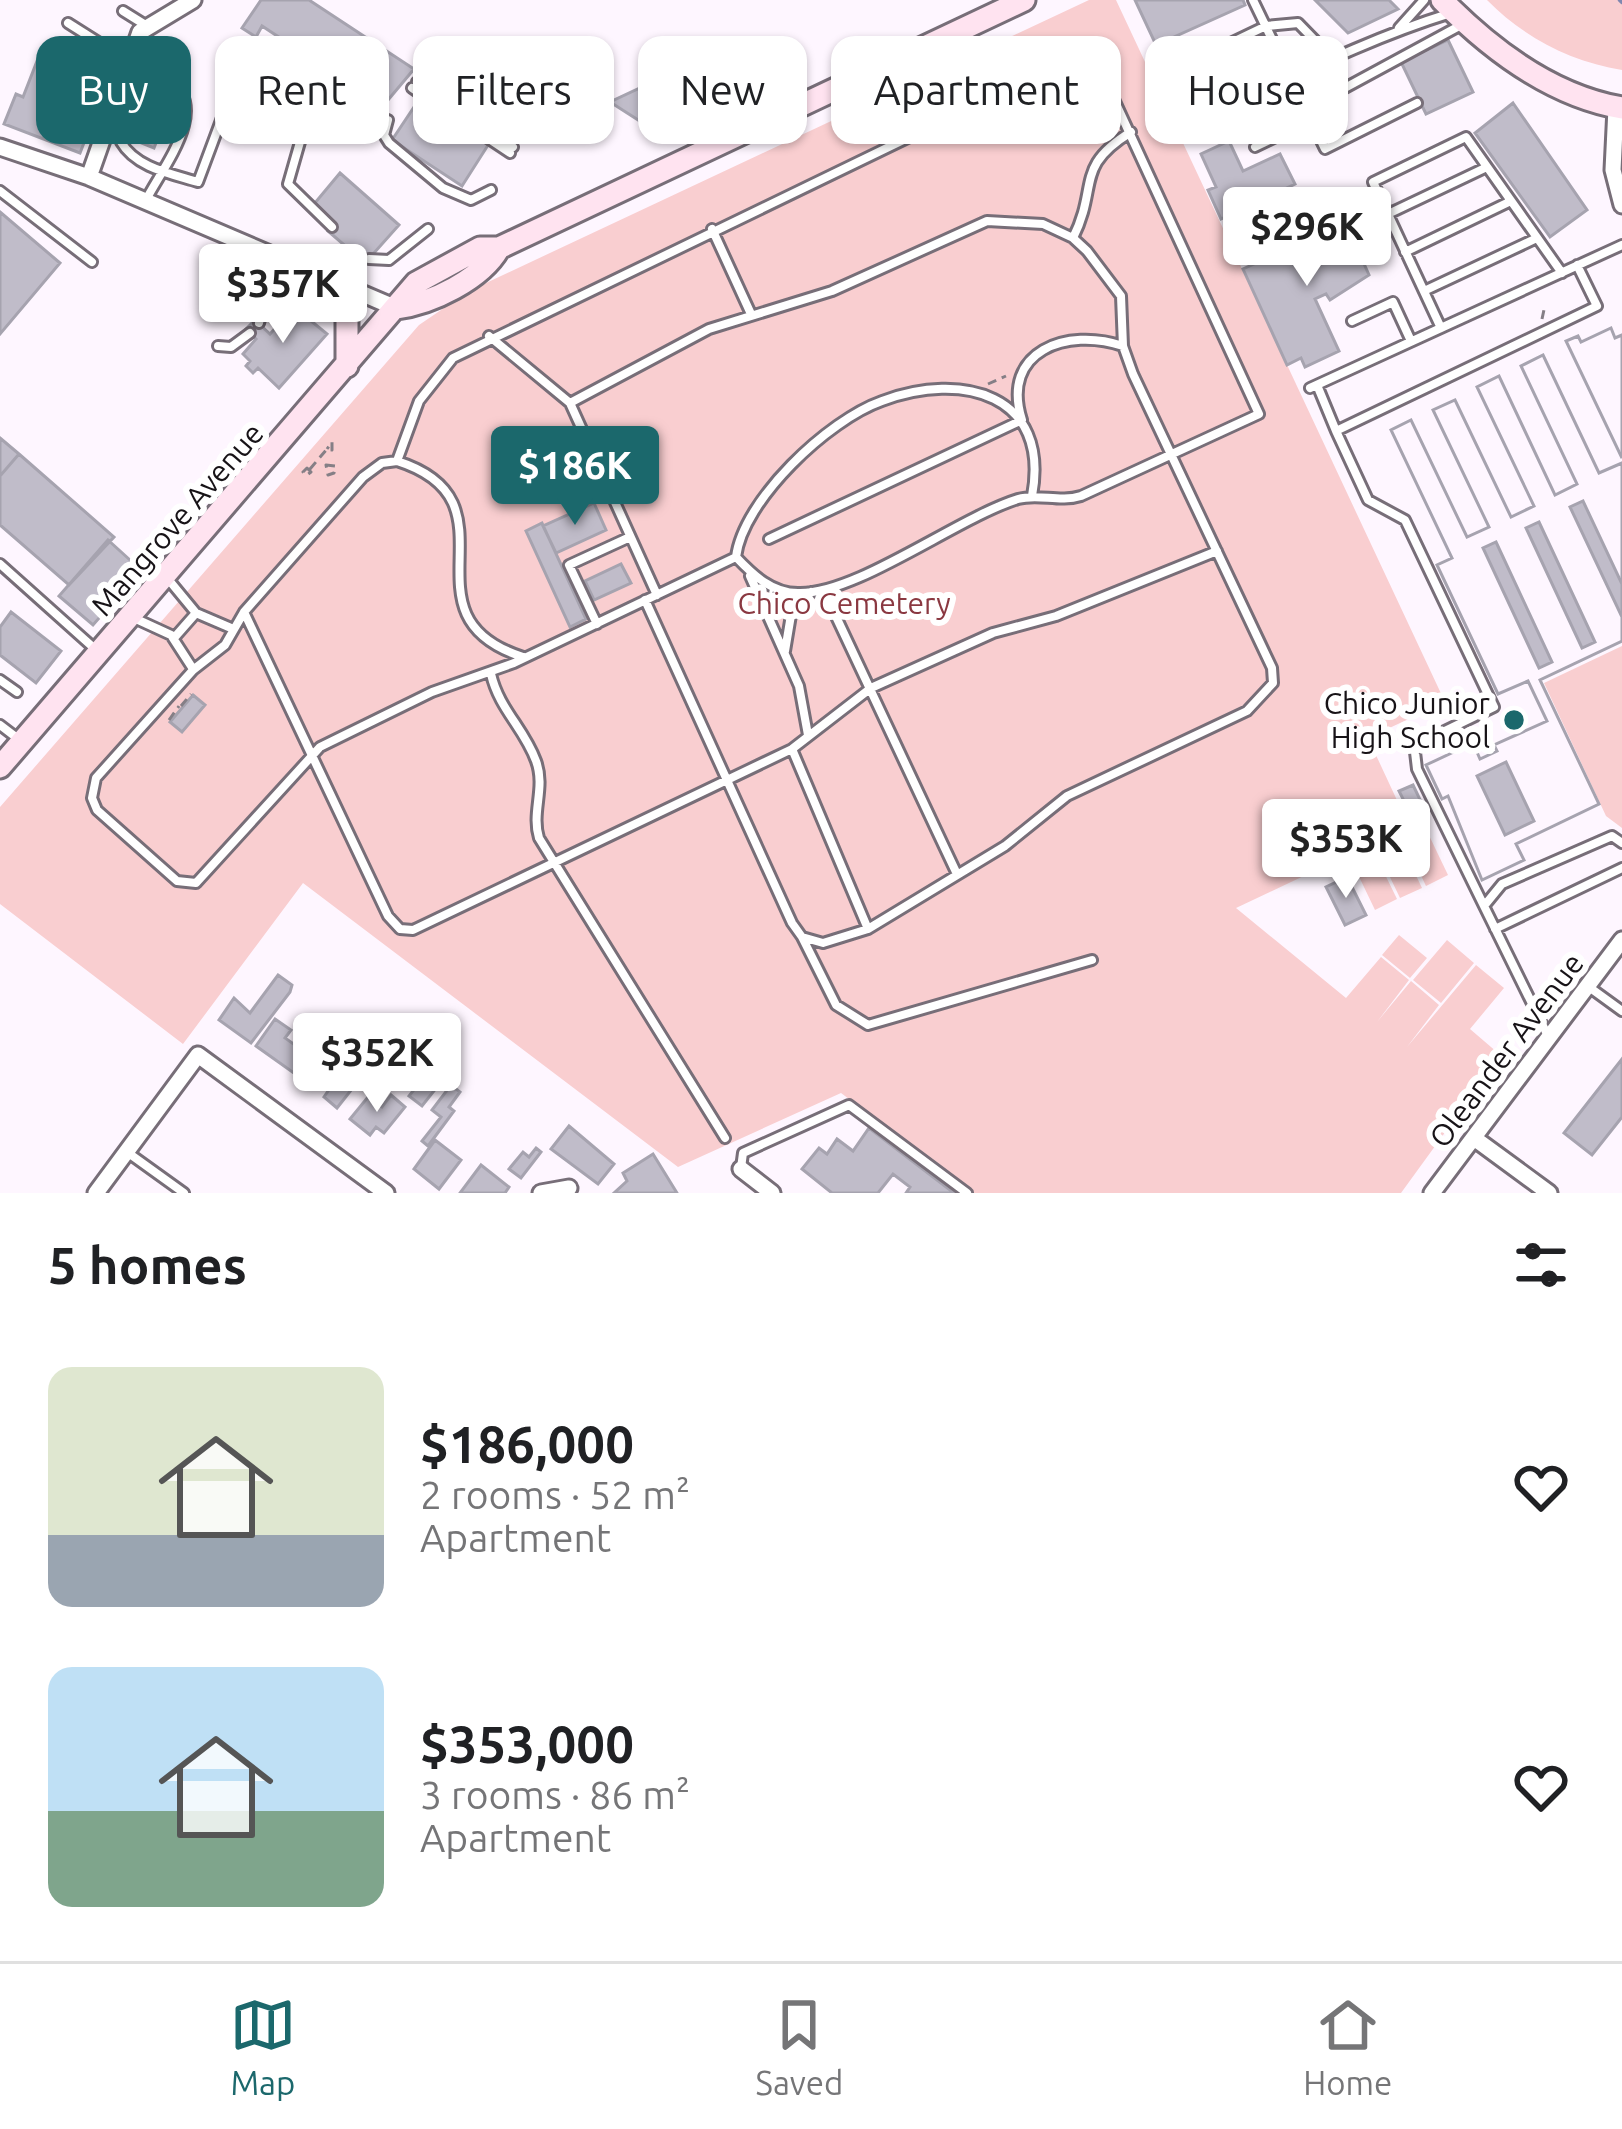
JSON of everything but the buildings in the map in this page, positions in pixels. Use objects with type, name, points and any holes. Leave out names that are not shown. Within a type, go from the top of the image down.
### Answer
[{"type":"street","points":[[139,36],[193,0]]},
{"type":"street","name":"Mangrove Avenue","points":[[0,767],[396,308],[415,306],[488,268],[499,248],[1024,0]]},
{"type":"street","points":[[1454,12],[1539,78],[1619,108],[1613,170],[1622,205]]},
{"type":"street","points":[[89,177],[100,144]]},
{"type":"street","points":[[2,152],[89,177],[396,308]]},
{"type":"street","points":[[327,277],[347,317],[347,366]]},
{"type":"street","name":"Oleander Avenue","points":[[1432,1193],[1622,940]]},
{"type":"street","points":[[95,1193],[198,1055],[386,1193]]},
{"type":"street","points":[[1474,1138],[1549,1193]]},
{"type":"street","points":[[741,1169],[772,1193]]},
{"type":"street","points":[[541,1193],[573,1190]]},
{"type":"lane","points":[[1253,0],[1271,36]]},
{"type":"lane","points":[[1398,29],[1424,0]]},
{"type":"lane","points":[[123,11],[148,27]]},
{"type":"lane","points":[[1348,52],[1398,29],[1454,12]]},
{"type":"lane","points":[[1348,81],[1454,12]]},
{"type":"lane","points":[[68,23],[88,36]]},
{"type":"lane","points":[[1245,36],[1266,26],[1298,23],[1311,36]]},
{"type":"lane","points":[[397,461],[419,401],[436,376],[489,337],[1082,54],[1094,56],[1258,414],[1175,456],[1066,501],[1032,496],[995,508],[824,591],[777,589],[736,557],[738,540],[763,496],[858,413],[900,395],[968,388],[1006,405],[1022,421]]},
{"type":"lane","points":[[146,201],[161,170],[189,110],[184,89],[156,77],[143,83],[121,142],[130,155],[161,170],[199,182],[215,138]]},
{"type":"lane","points":[[1348,138],[1417,103]]},
{"type":"lane","points":[[1073,238],[1089,206],[1090,169],[1099,154],[1131,132]]},
{"type":"lane","points":[[1441,328],[1372,182],[1466,137],[1562,273]]},
{"type":"lane","points":[[389,143],[443,188],[471,200],[490,190]]},
{"type":"lane","points":[[299,144],[288,184],[332,227]]},
{"type":"lane","points":[[503,144],[512,150]]},
{"type":"lane","points":[[1255,147],[1261,144]]},
{"type":"lane","points":[[1388,214],[1487,167]]},
{"type":"lane","points":[[0,191],[92,262]]},
{"type":"lane","points":[[1405,252],[1511,201]]},
{"type":"lane","points":[[569,404],[709,328],[832,291],[987,221],[1043,224],[1073,238],[1121,296],[1123,346],[1272,668],[1273,683],[1266,696],[1247,711],[1067,796],[1005,846],[868,929],[823,943],[802,938]]},
{"type":"lane","points":[[369,259],[389,260],[428,229]]},
{"type":"lane","points":[[712,229],[751,314]]},
{"type":"lane","points":[[1424,292],[1537,238]]},
{"type":"lane","points":[[1549,1038],[1417,769],[1415,752],[1422,742],[1494,707],[1405,520],[1368,500],[1314,386],[1622,245]]},
{"type":"lane","points":[[1336,431],[1597,307],[1577,266]]},
{"type":"lane","points":[[234,276],[265,302],[259,323]]},
{"type":"lane","points":[[1352,321],[1393,302],[1412,341]]},
{"type":"lane","points":[[218,346],[231,347],[250,333]]},
{"type":"lane","points":[[1032,496],[1034,448],[1015,398],[1020,372],[1051,347],[1087,336],[1123,346]]},
{"type":"lane","points":[[489,337],[569,404],[656,595]]},
{"type":"lane","points":[[769,539],[1022,421]]},
{"type":"lane","points":[[525,658],[484,640],[458,599],[462,524],[454,501],[433,477],[397,461],[382,463],[363,477],[244,612],[225,645],[193,670],[92,786],[97,810],[176,881],[188,884],[206,877],[313,754],[432,692],[491,674],[525,658],[645,600],[736,557]]},
{"type":"lane","points":[[597,623],[569,565],[630,537]]},
{"type":"lane","points":[[244,612],[388,916],[400,929],[413,930],[792,749],[871,688],[966,644],[1056,616],[1217,551]]},
{"type":"lane","points":[[0,564],[101,653]]},
{"type":"lane","points":[[749,571],[803,700],[808,737]]},
{"type":"lane","points":[[167,578],[196,613],[231,628]]},
{"type":"lane","points":[[824,591],[956,872]]},
{"type":"lane","points":[[785,652],[791,615],[812,592]]},
{"type":"lane","points":[[645,600],[836,1005],[868,1025],[1092,960]]},
{"type":"lane","points":[[174,638],[196,613]]},
{"type":"lane","points":[[133,618],[174,638],[193,670]]},
{"type":"lane","points":[[491,674],[497,700],[537,764],[542,786],[535,822],[725,1138]]},
{"type":"lane","points":[[0,680],[17,692]]},
{"type":"lane","points":[[0,725],[22,742]]},
{"type":"lane","points":[[792,749],[868,929]]},
{"type":"lane","points":[[1484,906],[1502,884],[1612,836],[1622,843]]},
{"type":"lane","points":[[1495,929],[1622,868]]},
{"type":"lane","points":[[1587,986],[1622,1011]]},
{"type":"lane","points":[[741,1169],[743,1153],[849,1105],[967,1193]]},
{"type":"lane","points":[[127,1151],[184,1193]]},
{"type":"path","points":[[968,388],[1002,379],[1029,362]]},
{"type":"path","points":[[310,469],[327,449]]},
{"type":"path","points":[[318,459],[326,465]]},
{"type":"path","points":[[180,707],[191,694]]},
{"type":"green space","name":"Chico Cemetery","points":[[1089,0],[1116,0],[1145,62],[1145,144],[1183,144],[1445,702],[1368,738],[1409,826],[1236,908],[1346,998],[1381,957],[1409,980],[1377,1022],[1411,981],[1439,1005],[1407,1047],[1476,965],[1504,988],[1470,1029],[1498,1053],[1465,1093],[1470,1098],[1401,1193],[974,1193],[841,1093],[678,1167],[303,883],[183,1044],[0,904],[0,807],[419,325],[469,291],[782,144],[807,144],[807,132],[831,121],[831,144],[1121,144],[1121,36],[1012,36]]},
{"type":"green space","points":[[1487,0],[1622,0],[1622,70],[1549,46]]},
{"type":"green space","points":[[1622,646],[1622,828],[1606,816],[1544,683]]},
{"type":"green space","points":[[1425,827],[1448,875],[1426,886],[1403,838]]},
{"type":"green space","points":[[1399,840],[1422,888],[1400,898],[1377,850]]},
{"type":"green space","points":[[1374,852],[1397,899],[1375,910],[1352,862]]},
{"type":"green space","points":[[1399,935],[1427,958],[1410,978],[1382,955]]},
{"type":"green space","points":[[1447,940],[1474,963],[1441,1003],[1413,980]]},
{"type":"place","name":"Chico Junior High School","points":[[1514,720]]}]
